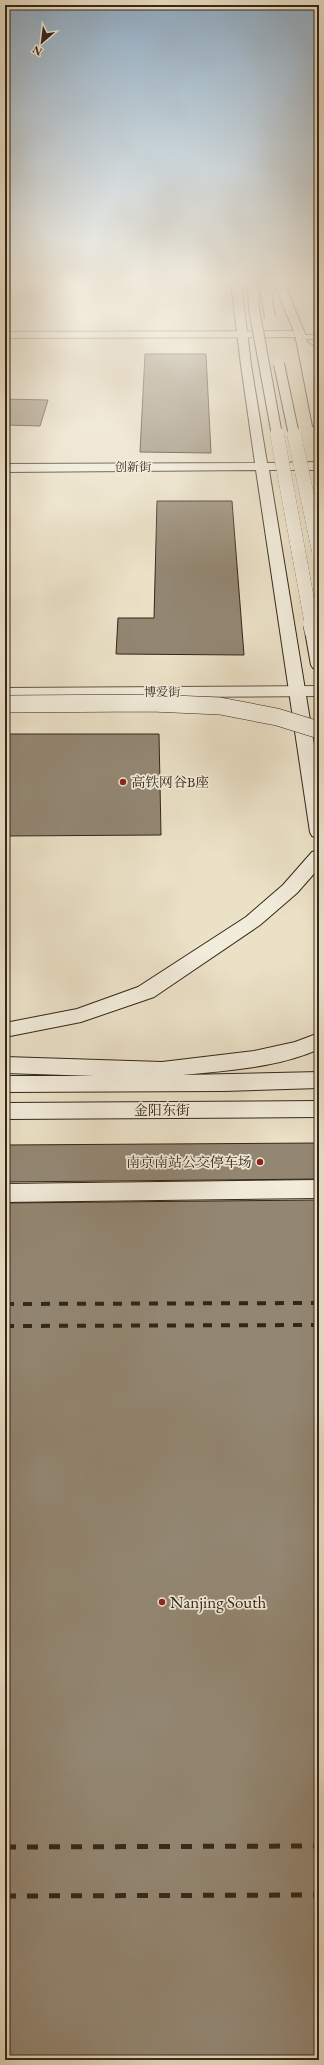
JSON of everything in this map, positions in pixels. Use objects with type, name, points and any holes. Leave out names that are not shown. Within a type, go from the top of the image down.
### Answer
[{"type":"street","points":[[250,379],[319,832]]},
{"type":"street","points":[[267,379],[319,665]]},
{"type":"street","points":[[282,379],[319,552]]},
{"type":"street","points":[[309,379],[319,426]]},
{"type":"street","name":"创新街","points":[[5,468],[319,466]]},
{"type":"street","name":"博爱街","points":[[5,693],[319,691]]},
{"type":"street","points":[[5,704],[151,703],[220,706],[277,718],[319,730]]},
{"type":"street","points":[[5,1030],[81,1015],[146,992],[253,921],[290,889],[319,856]]},
{"type":"street","points":[[5,1065],[162,1070],[254,1059],[301,1048],[319,1040]]},
{"type":"street","points":[[5,1084],[224,1083],[319,1080]]},
{"type":"street","name":"金阳东街","points":[[5,1111],[319,1109]]},
{"type":"street","points":[[5,1193],[319,1189]]},
{"type":"building","points":[[144,379],[207,379],[211,453],[140,452]]},
{"type":"building","points":[[5,399],[48,400],[40,426],[5,425]]},
{"type":"building","points":[[157,501],[232,501],[244,655],[116,654],[118,618],[154,618]]},
{"type":"building","name":"高铁网谷B座","points":[[5,734],[159,734],[161,835],[5,836]]},
{"type":"building","points":[[319,1143],[319,1179],[5,1182],[5,1145]]},
{"type":"building","name":"Nanjing South","points":[[319,1200],[319,2060],[5,2060],[5,1203]]},
{"type":"railway","points":[[5,1304],[319,1303]]},
{"type":"railway","points":[[5,1326],[319,1325]]},
{"type":"railway","points":[[5,1847],[319,1846]]},
{"type":"railway","points":[[5,1896],[319,1895]]},
{"type":"place","name":"高铁网谷B座","points":[[123,782]]},
{"type":"place","name":"南京南站公交停车场","points":[[260,1162]]},
{"type":"place","name":"Nanjing South","points":[[162,1602]]}]
